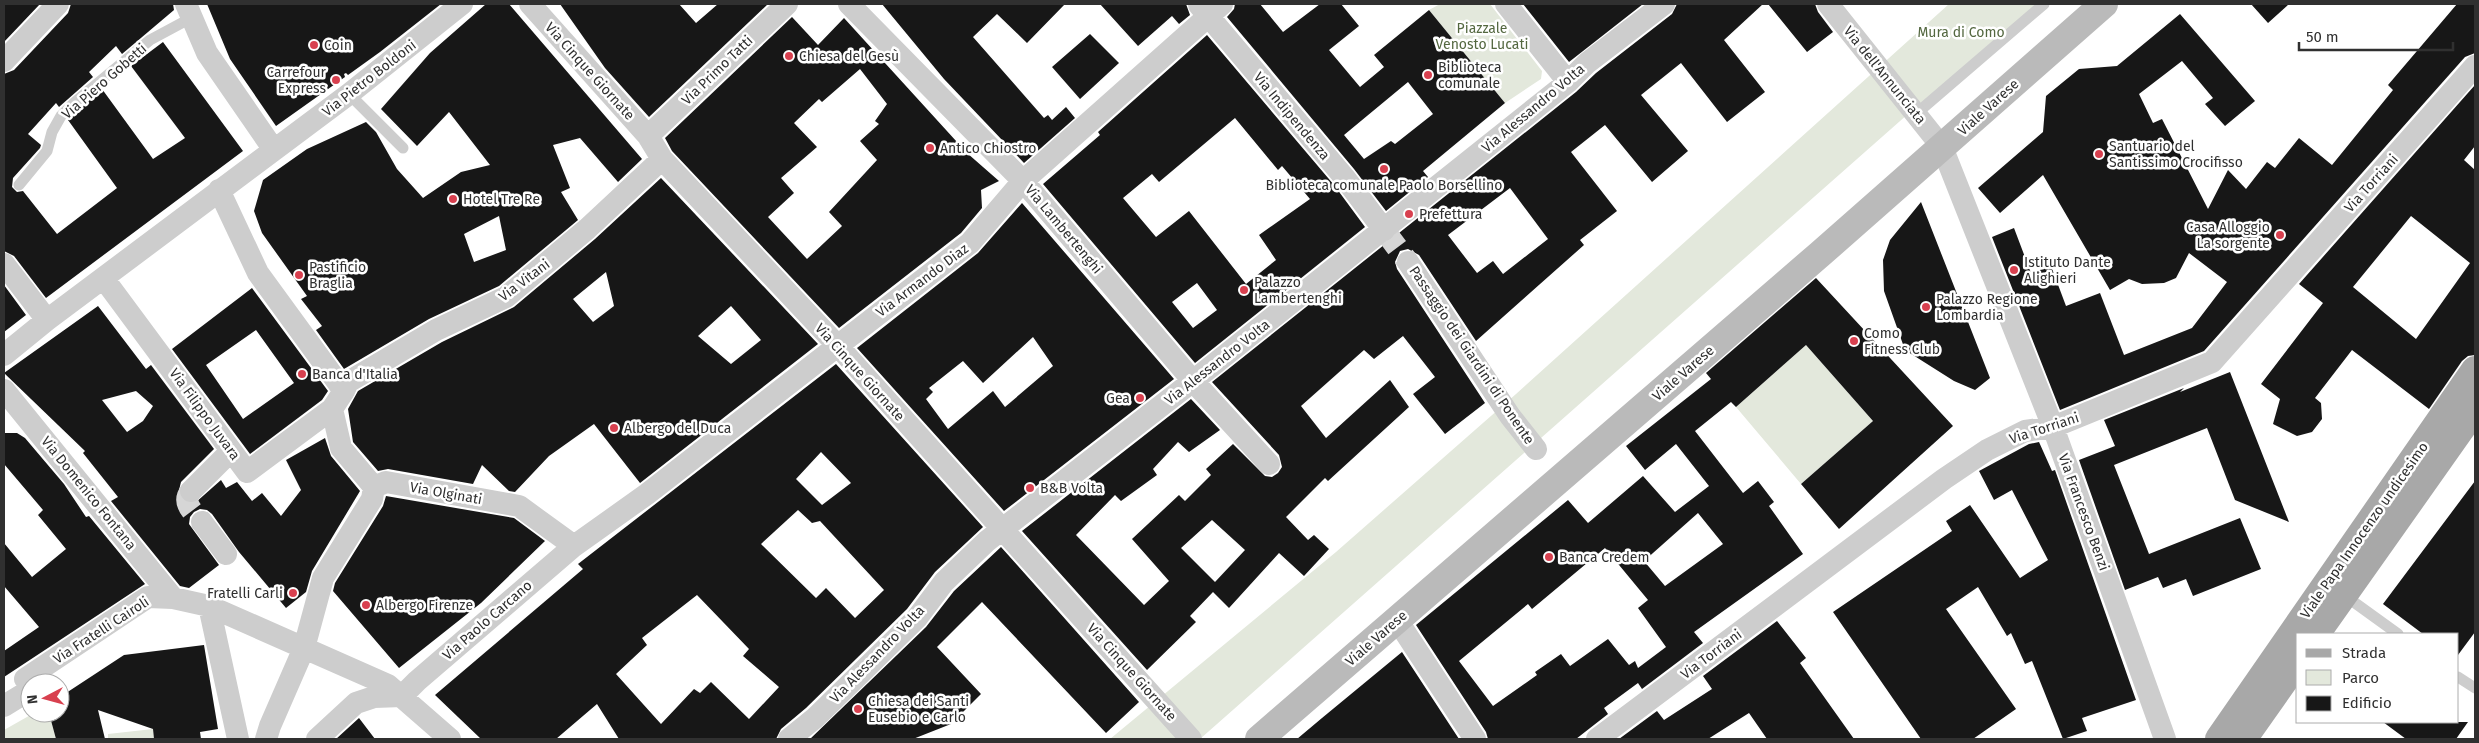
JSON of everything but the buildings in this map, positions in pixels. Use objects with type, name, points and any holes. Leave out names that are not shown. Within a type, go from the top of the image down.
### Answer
[{"type":"main road","name":"Viale Papa Innocenzo undicesimo","points":[[2219,739],[2475,370]]},
{"type":"main road","name":"Viale Papa Innocenzo undicesimo","points":[[2317,633],[2475,409]]},
{"type":"main road","points":[[2242,739],[2296,664]]},
{"type":"street","points":[[4,61],[58,4]]},
{"type":"street","name":"Via Pietro Boldoni","points":[[4,355],[47,320],[104,280],[219,190],[349,94],[462,4]]},
{"type":"street","name":"Via Cinque Giornate","points":[[530,4],[648,136],[662,159],[837,344],[1192,739]]},
{"type":"street","name":"Via Primo Tatti","points":[[648,136],[786,4]]},
{"type":"street","points":[[1506,4],[1568,82]]},
{"type":"street","name":"Via Alessandro Volta","points":[[789,739],[815,718],[916,618],[944,582],[987,541],[1384,230],[1568,82],[1587,63],[1664,4]]},
{"type":"street","name":"Via dell'Annunciata","points":[[1828,4],[1917,113],[1942,147]]},
{"type":"street","name":"Viale Varese","points":[[1259,739],[1942,147],[2104,4]]},
{"type":"street","name":"Via Lambertenghi","points":[[853,5],[1023,181],[1193,381],[1269,464]]},
{"type":"street","name":"Via Armando Diaz","points":[[647,494],[837,344],[970,243],[1023,181],[1210,8]]},
{"type":"street","name":"Via Indipendenza","points":[[1210,8],[1384,230]]},
{"type":"street","points":[[188,11],[207,53],[274,150]]},
{"type":"street","name":"Via Torriani","points":[[1597,739],[1944,479],[1987,450],[2024,432],[2053,428],[2212,362],[2475,66]]},
{"type":"street","name":"Via Francesco Benzi","points":[[1942,147],[2053,428],[2165,739]]},
{"type":"street","name":"Via Vitani","points":[[338,400],[348,382],[436,330],[506,297],[587,229],[662,159]]},
{"type":"street","points":[[219,190],[258,273],[338,400],[341,448],[374,487],[372,498],[323,578],[304,648],[266,739]]},
{"type":"street","name":"Passaggio dei Giardini di Ponente","points":[[1408,262],[1510,416],[1536,449]]},
{"type":"street","points":[[4,264],[47,320]]},
{"type":"street","name":"Via Filippo Juvara","points":[[104,280],[247,472],[338,400]]},
{"type":"street","name":"Via Domenico Fontana","points":[[6,397],[173,598]]},
{"type":"street","points":[[191,491],[231,451]]},
{"type":"street","name":"Via Olginati","points":[[374,487],[386,482],[519,506],[574,546]]},
{"type":"street","name":"Via Paolo Carcano","points":[[402,696],[416,681],[574,546],[647,494]]},
{"type":"street","points":[[202,522],[226,554]]},
{"type":"street","points":[[173,598],[209,606],[388,685],[450,739]]},
{"type":"street","name":"Via Fratelli Cairoli","points":[[50,673],[173,598]]},
{"type":"street","points":[[209,606],[238,739]]},
{"type":"street","points":[[1397,620],[1475,739]]},
{"type":"street","name":"Via Fratelli Cairoli","points":[[4,706],[20,693]]},
{"type":"street","points":[[317,739],[356,703],[374,697],[402,696]]},
{"type":"lane","points":[[1917,113],[2044,4]]},
{"type":"lane","name":"Via Piero Gobetti","points":[[18,185],[47,151],[52,132],[61,116],[75,102],[188,11]]},
{"type":"lane","points":[[349,94],[403,148]]},
{"type":"lane","points":[[2344,595],[2397,633]]},
{"type":"lane","points":[[2459,678],[2475,688]]},
{"type":"green space","name":"Piazzale Venosto Lucati","points":[[1440,4],[1490,4],[1542,71],[1541,79],[1505,103],[1429,10]]},
{"type":"green space","name":"Mura di Como","points":[[1949,4],[2039,4],[1908,114],[1200,739],[1110,739],[1336,552],[1516,394]]},
{"type":"green space","points":[[1806,345],[1873,421],[1801,484],[1736,407]]},
{"type":"green space","points":[[20,721],[20,723],[52,723],[56,739],[4,739],[4,730]]},
{"type":"green space","points":[[153,729],[154,739],[108,739],[108,734]]},
{"type":"tunnel","points":[[1384,230],[1408,262]]},
{"type":"tunnel","points":[[191,491],[188,495],[188,504],[202,522]]},
{"type":"place","name":"Coin","points":[[314,45]]},
{"type":"place","name":"Chiesa del Gesù","points":[[789,56]]},
{"type":"place","name":"Biblioteca comunale","points":[[1428,75]]},
{"type":"place","name":"Carrefour Express","points":[[336,80]]},
{"type":"place","name":"Antico Chiostro","points":[[930,148]]},
{"type":"place","name":"Santuario del Santissimo Crocifisso","points":[[2099,154]]},
{"type":"place","name":"Biblioteca comunale Paolo Borsellino","points":[[1384,169]]},
{"type":"place","name":"Hotel Tre Re","points":[[453,199]]},
{"type":"place","name":"Prefettura","points":[[1409,214]]},
{"type":"place","name":"Casa Alloggio La sorgente","points":[[2280,235]]},
{"type":"place","name":"Istituto Dante Alighieri","points":[[2014,270]]},
{"type":"place","name":"Pastificio Braglia","points":[[299,275]]},
{"type":"place","name":"Palazzo Lambertenghi","points":[[1244,290]]},
{"type":"place","name":"Palazzo Regione Lombardia","points":[[1926,307]]},
{"type":"place","name":"Como Fitness Club","points":[[1854,341]]},
{"type":"place","name":"Banca d'Italia","points":[[302,374]]},
{"type":"place","name":"Gea","points":[[1140,398]]},
{"type":"place","name":"Albergo del Duca","points":[[614,428]]},
{"type":"place","name":"B&B Volta","points":[[1030,488]]},
{"type":"place","name":"Banca Credem","points":[[1549,557]]},
{"type":"place","name":"Fratelli Carli","points":[[293,593]]},
{"type":"place","name":"Albergo Firenze","points":[[366,605]]},
{"type":"place","name":"Chiesa dei Santi Eusebio e Carlo","points":[[858,709]]}]
